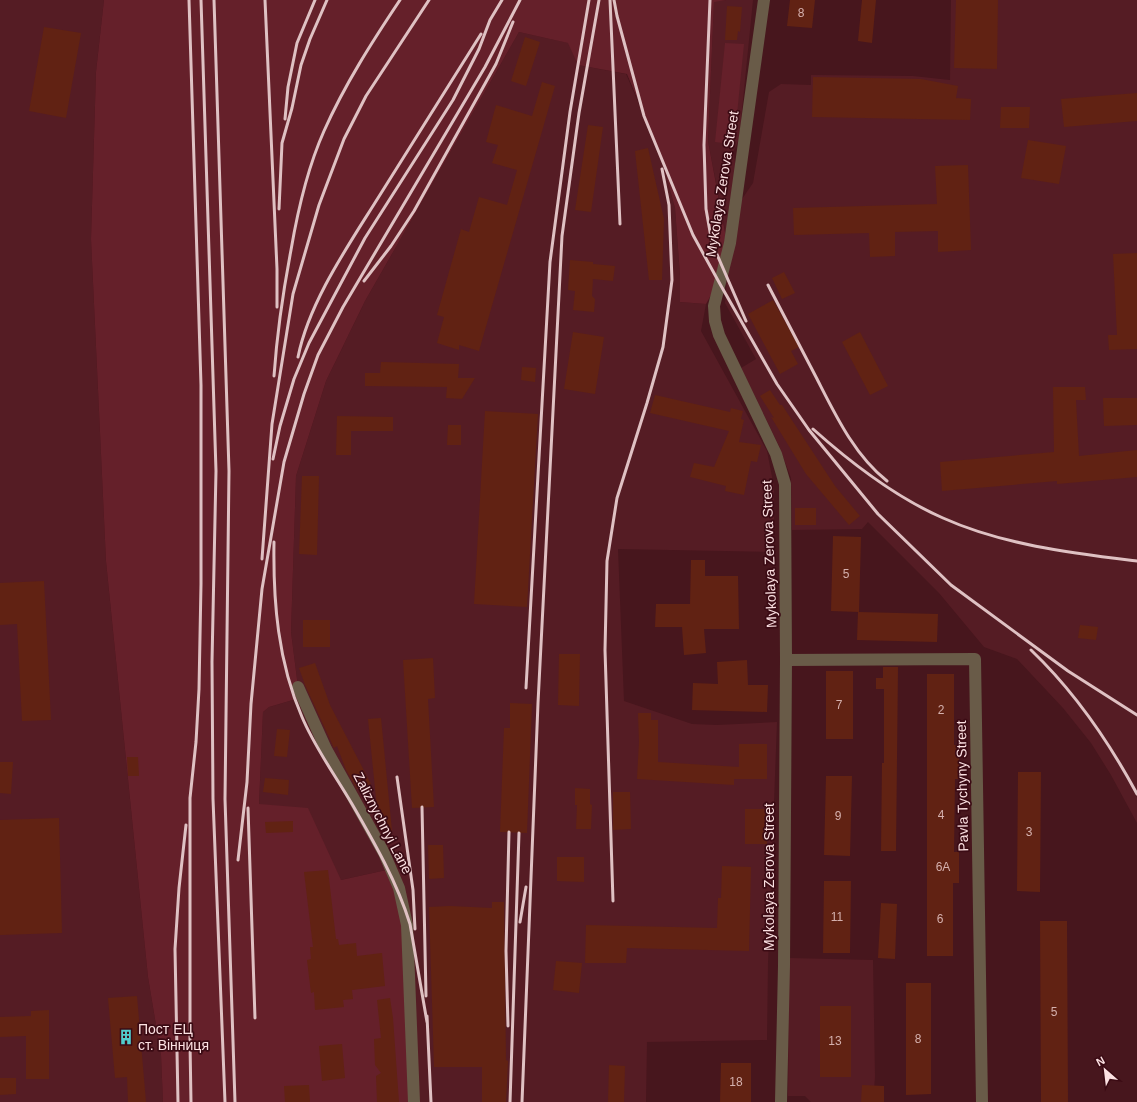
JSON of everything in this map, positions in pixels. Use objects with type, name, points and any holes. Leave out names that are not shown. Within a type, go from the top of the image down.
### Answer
[{"type":"street","name":"Mykolaya Zerova Street","points":[[764,0],[730,243],[714,306],[715,321],[719,335],[776,454],[785,484],[786,660],[784,966],[781,1102]]},
{"type":"street","name":"Pavla Tychyny Street","points":[[786,660],[975,659],[982,1102]]},
{"type":"street","name":"Zaliznychnyi Lane","points":[[298,687],[326,749],[384,852],[400,888],[407,925],[414,1102]]},
{"type":"shaded area","points":[[0,0],[104,0],[96,72],[91,239],[106,561],[148,977],[161,1055],[163,1102],[0,1102]]},
{"type":"shaded area","points":[[104,0],[726,0],[714,2],[708,141],[727,243],[716,286],[706,304],[680,302],[680,275],[675,208],[660,153],[627,74],[578,65],[568,43],[519,32],[365,301],[326,381],[296,476],[291,632],[298,687],[303,697],[269,707],[263,712],[259,804],[308,808],[341,880],[391,869],[400,891],[414,1102],[163,1102],[161,1055],[148,977],[106,561],[91,239],[96,72]]},
{"type":"shaded area","points":[[753,0],[739,140],[733,152],[742,199],[753,183],[769,92],[781,84],[811,85],[811,75],[913,76],[950,80],[951,0],[1137,0],[1137,823],[1111,775],[1091,743],[1063,708],[1017,659],[984,647],[939,593],[868,522],[862,529],[792,530],[791,478],[779,446],[741,368],[756,359],[725,303],[729,251],[708,141],[714,1]]},
{"type":"shaded area","points":[[519,32],[569,43],[578,65],[626,74],[660,153],[675,208],[680,275],[680,302],[706,304],[701,331],[767,451],[774,487],[774,552],[618,549],[624,701],[692,724],[717,725],[777,722],[768,963],[767,1040],[647,1042],[646,1102],[375,1102],[391,869],[341,880],[259,804],[263,712],[269,707],[303,697],[298,687],[291,632],[296,476],[326,381],[365,301]]},
{"type":"shaded area","points":[[725,43],[744,44],[735,135],[731,144],[715,142]]},
{"type":"shaded area","points":[[789,958],[873,960],[875,1077],[873,1102],[811,1102],[805,1096],[788,1096]]},
{"type":"building","points":[[790,0],[815,0],[812,28],[787,26]]},
{"type":"building","points":[[862,0],[876,0],[872,43],[858,41]]},
{"type":"building","points":[[956,0],[998,0],[997,69],[954,68]]},
{"type":"building","points":[[727,6],[742,7],[740,32],[738,31],[737,40],[725,40]]},
{"type":"building","points":[[44,27],[81,33],[66,118],[29,111]]},
{"type":"building","points":[[525,37],[540,42],[526,86],[511,81]]},
{"type":"building","points":[[813,77],[921,79],[958,86],[956,98],[971,99],[970,120],[812,117]]},
{"type":"building","points":[[542,82],[555,86],[479,351],[459,345],[459,350],[437,343],[444,317],[437,315],[461,229],[469,232],[479,197],[507,205],[517,170],[492,163],[498,145],[486,142],[496,105],[532,116]]},
{"type":"building","points":[[1137,93],[1137,121],[1064,127],[1061,99]]},
{"type":"building","points":[[1001,107],[1030,107],[1029,128],[1000,128]]},
{"type":"building","points":[[588,125],[603,127],[591,212],[575,210]]},
{"type":"building","points":[[1028,140],[1066,146],[1059,184],[1021,178]]},
{"type":"building","points":[[648,148],[664,219],[662,280],[649,280],[635,151]]},
{"type":"building","points":[[968,165],[971,250],[938,252],[938,231],[895,232],[895,256],[870,257],[869,233],[794,235],[793,208],[937,204],[935,166]]},
{"type":"building","points":[[1137,253],[1137,349],[1109,350],[1108,335],[1117,335],[1113,254]]},
{"type":"building","points":[[570,260],[615,266],[613,281],[593,279],[592,296],[595,299],[594,312],[573,310],[575,291],[568,290]]},
{"type":"building","points":[[784,272],[795,293],[782,299],[772,278]]},
{"type":"building","points":[[773,300],[799,347],[791,351],[798,364],[780,374],[748,314]]},
{"type":"building","points":[[573,332],[604,337],[595,394],[564,389]]},
{"type":"building","points":[[860,332],[888,386],[870,395],[842,342]]},
{"type":"building","points":[[381,362],[459,364],[458,378],[475,378],[462,399],[446,398],[447,387],[365,386],[365,373],[380,373]]},
{"type":"building","points":[[522,367],[536,368],[535,382],[521,380]]},
{"type":"building","points":[[1053,387],[1085,387],[1086,400],[1076,400],[1079,456],[1137,450],[1137,477],[1057,484],[1057,481],[942,491],[940,462],[1054,452]]},
{"type":"building","points":[[770,390],[780,405],[782,405],[835,486],[860,516],[849,525],[806,474],[771,417],[774,418],[760,396]]},
{"type":"building","points":[[655,395],[730,412],[731,408],[743,411],[741,419],[744,420],[739,442],[761,445],[757,462],[751,461],[744,495],[725,491],[726,486],[690,477],[694,463],[714,467],[729,431],[650,413]]},
{"type":"building","points":[[1103,398],[1137,398],[1137,425],[1104,426]]},
{"type":"building","points":[[485,411],[538,414],[527,607],[474,604]]},
{"type":"building","points":[[337,416],[393,417],[393,431],[351,431],[351,455],[336,455]]},
{"type":"building","points":[[448,425],[461,425],[461,445],[447,445]]},
{"type":"building","points":[[302,476],[319,476],[317,555],[299,554]]},
{"type":"building","points":[[795,508],[816,508],[816,525],[795,525]]},
{"type":"building","points":[[833,536],[861,537],[859,612],[831,611]]},
{"type":"building","points":[[691,560],[705,560],[705,576],[738,576],[739,629],[704,629],[706,653],[684,655],[682,627],[655,627],[656,604],[690,604]]},
{"type":"building","points":[[44,581],[51,720],[22,721],[17,624],[0,625],[0,583]]},
{"type":"building","points":[[858,612],[938,614],[937,642],[857,640]]},
{"type":"building","points":[[303,620],[330,620],[330,647],[303,647]]},
{"type":"building","points":[[1080,625],[1098,627],[1096,640],[1078,638]]},
{"type":"building","points":[[559,654],[580,654],[579,706],[558,705]]},
{"type":"building","points":[[433,658],[435,698],[428,699],[434,807],[412,808],[403,660]]},
{"type":"building","points":[[747,660],[748,685],[768,685],[767,712],[692,710],[693,683],[718,684],[717,662]]},
{"type":"building","points":[[315,663],[330,705],[371,784],[357,789],[346,770],[337,746],[334,748],[333,746],[305,685],[299,668]]},
{"type":"building","points":[[883,667],[898,667],[896,851],[881,851],[882,763],[884,763],[884,689],[876,689],[876,678],[883,678]]},
{"type":"building","points":[[826,671],[853,671],[853,739],[826,739]]},
{"type":"building","points":[[927,674],[954,674],[954,745],[959,745],[959,779],[955,779],[954,852],[959,852],[959,883],[953,883],[953,956],[927,956]]},
{"type":"building","points":[[510,703],[532,704],[527,833],[500,832],[504,728],[510,728]]},
{"type":"building","points":[[638,713],[651,713],[651,720],[658,720],[658,762],[739,767],[739,744],[767,744],[767,779],[734,779],[734,785],[637,779],[639,742]]},
{"type":"building","points":[[381,718],[392,831],[381,832],[379,828],[368,719]]},
{"type":"building","points":[[277,729],[290,730],[287,757],[274,756]]},
{"type":"building","points":[[127,757],[138,757],[139,776],[128,776]]},
{"type":"building","points":[[0,762],[13,762],[11,794],[0,793]]},
{"type":"building","points":[[1018,772],[1041,772],[1040,892],[1017,891]]},
{"type":"building","points":[[826,776],[852,776],[850,856],[824,855]]},
{"type":"building","points":[[265,778],[289,780],[288,795],[263,792]]},
{"type":"building","points":[[575,788],[590,789],[590,804],[592,805],[591,829],[576,829],[577,805],[575,805]]},
{"type":"building","points":[[613,792],[630,792],[631,829],[613,830]]},
{"type":"building","points":[[745,809],[767,809],[767,844],[745,844]]},
{"type":"building","points":[[59,818],[62,933],[0,935],[0,820]]},
{"type":"building","points":[[293,821],[293,832],[266,833],[265,822]]},
{"type":"building","points":[[428,845],[443,845],[444,878],[429,879]]},
{"type":"building","points":[[557,857],[584,857],[584,882],[557,881]]},
{"type":"building","points":[[722,866],[751,867],[749,951],[627,948],[626,963],[585,963],[586,925],[717,928],[718,898],[721,898]]},
{"type":"building","points":[[328,870],[336,939],[338,939],[339,945],[356,943],[357,956],[382,953],[385,986],[352,990],[353,999],[343,1000],[344,1007],[315,1010],[314,992],[311,993],[307,960],[311,959],[310,947],[313,947],[304,872]]},
{"type":"building","points":[[824,881],[851,881],[850,953],[823,953]]},
{"type":"building","points":[[492,902],[504,902],[506,1060],[508,1061],[506,1102],[482,1102],[482,1067],[434,1067],[429,907],[450,906],[492,908]]},
{"type":"building","points":[[881,903],[897,904],[895,959],[878,958]]},
{"type":"building","points":[[1040,921],[1067,921],[1068,1102],[1041,1102]]},
{"type":"building","points":[[556,961],[582,963],[579,993],[553,990]]},
{"type":"building","points":[[906,983],[931,983],[931,1094],[906,1095]]},
{"type":"building","name":"Пост ЕЦ ст. Вінниця","points":[[137,996],[146,1102],[128,1102],[127,1077],[115,1078],[108,998]]},
{"type":"building","points":[[390,998],[393,1018],[399,1102],[377,1102],[376,1076],[381,1073],[375,1065],[374,1039],[381,1038],[377,1000]]},
{"type":"building","points":[[820,1006],[851,1006],[851,1077],[820,1077]]},
{"type":"building","points":[[49,1010],[49,1079],[26,1079],[26,1036],[0,1037],[0,1017],[31,1016],[31,1011]]},
{"type":"building","points":[[342,1044],[345,1078],[322,1081],[319,1046]]},
{"type":"building","points":[[721,1063],[751,1063],[751,1102],[720,1102]]},
{"type":"building","points":[[609,1065],[625,1066],[624,1102],[608,1102]]},
{"type":"building","points":[[0,1078],[16,1078],[16,1094],[0,1095]]},
{"type":"building","points":[[309,1085],[310,1102],[285,1102],[284,1086]]},
{"type":"building","points":[[862,1085],[884,1086],[884,1102],[861,1102]]},
{"type":"railway","points":[[189,0],[201,385],[201,584],[199,689],[196,742],[190,798],[191,1102]]},
{"type":"railway","points":[[201,0],[216,471],[212,662],[213,799],[225,1102]]},
{"type":"railway","points":[[214,0],[229,471],[225,799],[235,1102]]},
{"type":"railway","points":[[265,0],[277,269],[277,307]]},
{"type":"railway","points":[[285,119],[288,87],[297,43],[315,0]]},
{"type":"railway","points":[[279,209],[282,143],[292,108],[301,65],[310,39],[327,0]]},
{"type":"railway","points":[[274,376],[288,266],[300,204],[318,145],[350,80],[400,0]]},
{"type":"railway","points":[[262,559],[272,424],[293,294],[319,205],[344,139],[366,96],[429,0]]},
{"type":"railway","points":[[273,459],[280,426],[294,379],[309,343],[365,238],[453,100],[479,49],[490,20],[502,0]]},
{"type":"railway","points":[[238,860],[247,782],[251,704],[262,589],[284,462],[304,394],[318,355],[343,307],[485,67],[520,0]]},
{"type":"railway","points":[[526,688],[550,262],[570,112],[589,0]]},
{"type":"railway","points":[[522,1102],[538,703],[562,236],[579,113],[599,0]]},
{"type":"railway","points":[[610,0],[620,224]]},
{"type":"railway","points":[[614,0],[644,116],[693,235],[777,384],[809,430],[878,514],[951,585],[1068,671],[1137,715]]},
{"type":"railway","points":[[710,0],[704,145],[706,209],[712,243],[746,321]]},
{"type":"railway","points":[[364,281],[391,246],[414,211],[496,64],[513,22]]},
{"type":"railway","points":[[298,357],[303,336],[320,295],[342,255],[481,34]]},
{"type":"railway","points":[[613,901],[605,650],[607,561],[617,498],[663,347],[672,280],[669,205],[662,169]]},
{"type":"railway","points":[[768,285],[846,433],[875,471],[887,481]]},
{"type":"railway","points":[[813,429],[858,467],[891,490],[925,510],[943,518],[989,535],[1038,547],[1137,561]]},
{"type":"railway","points":[[274,542],[276,609],[282,653],[287,675],[302,717],[313,740],[369,833],[399,893],[410,924],[427,1022]]},
{"type":"railway","points":[[1031,650],[1062,683],[1090,718],[1137,794]]},
{"type":"railway","points":[[397,777],[413,890],[415,929]]},
{"type":"railway","points":[[422,807],[426,996]]},
{"type":"railway","points":[[248,808],[255,1018]]},
{"type":"railway","points":[[178,1102],[175,949],[179,888],[186,825]]},
{"type":"railway","points":[[508,1026],[506,951],[509,832]]},
{"type":"railway","points":[[510,1102],[519,833]]},
{"type":"railway","points":[[520,922],[526,887]]},
{"type":"railway","points":[[427,1016],[431,1102]]},
{"type":"place","name":"Пост ЕЦ ст. Вінниця","points":[[126,1037]]}]
